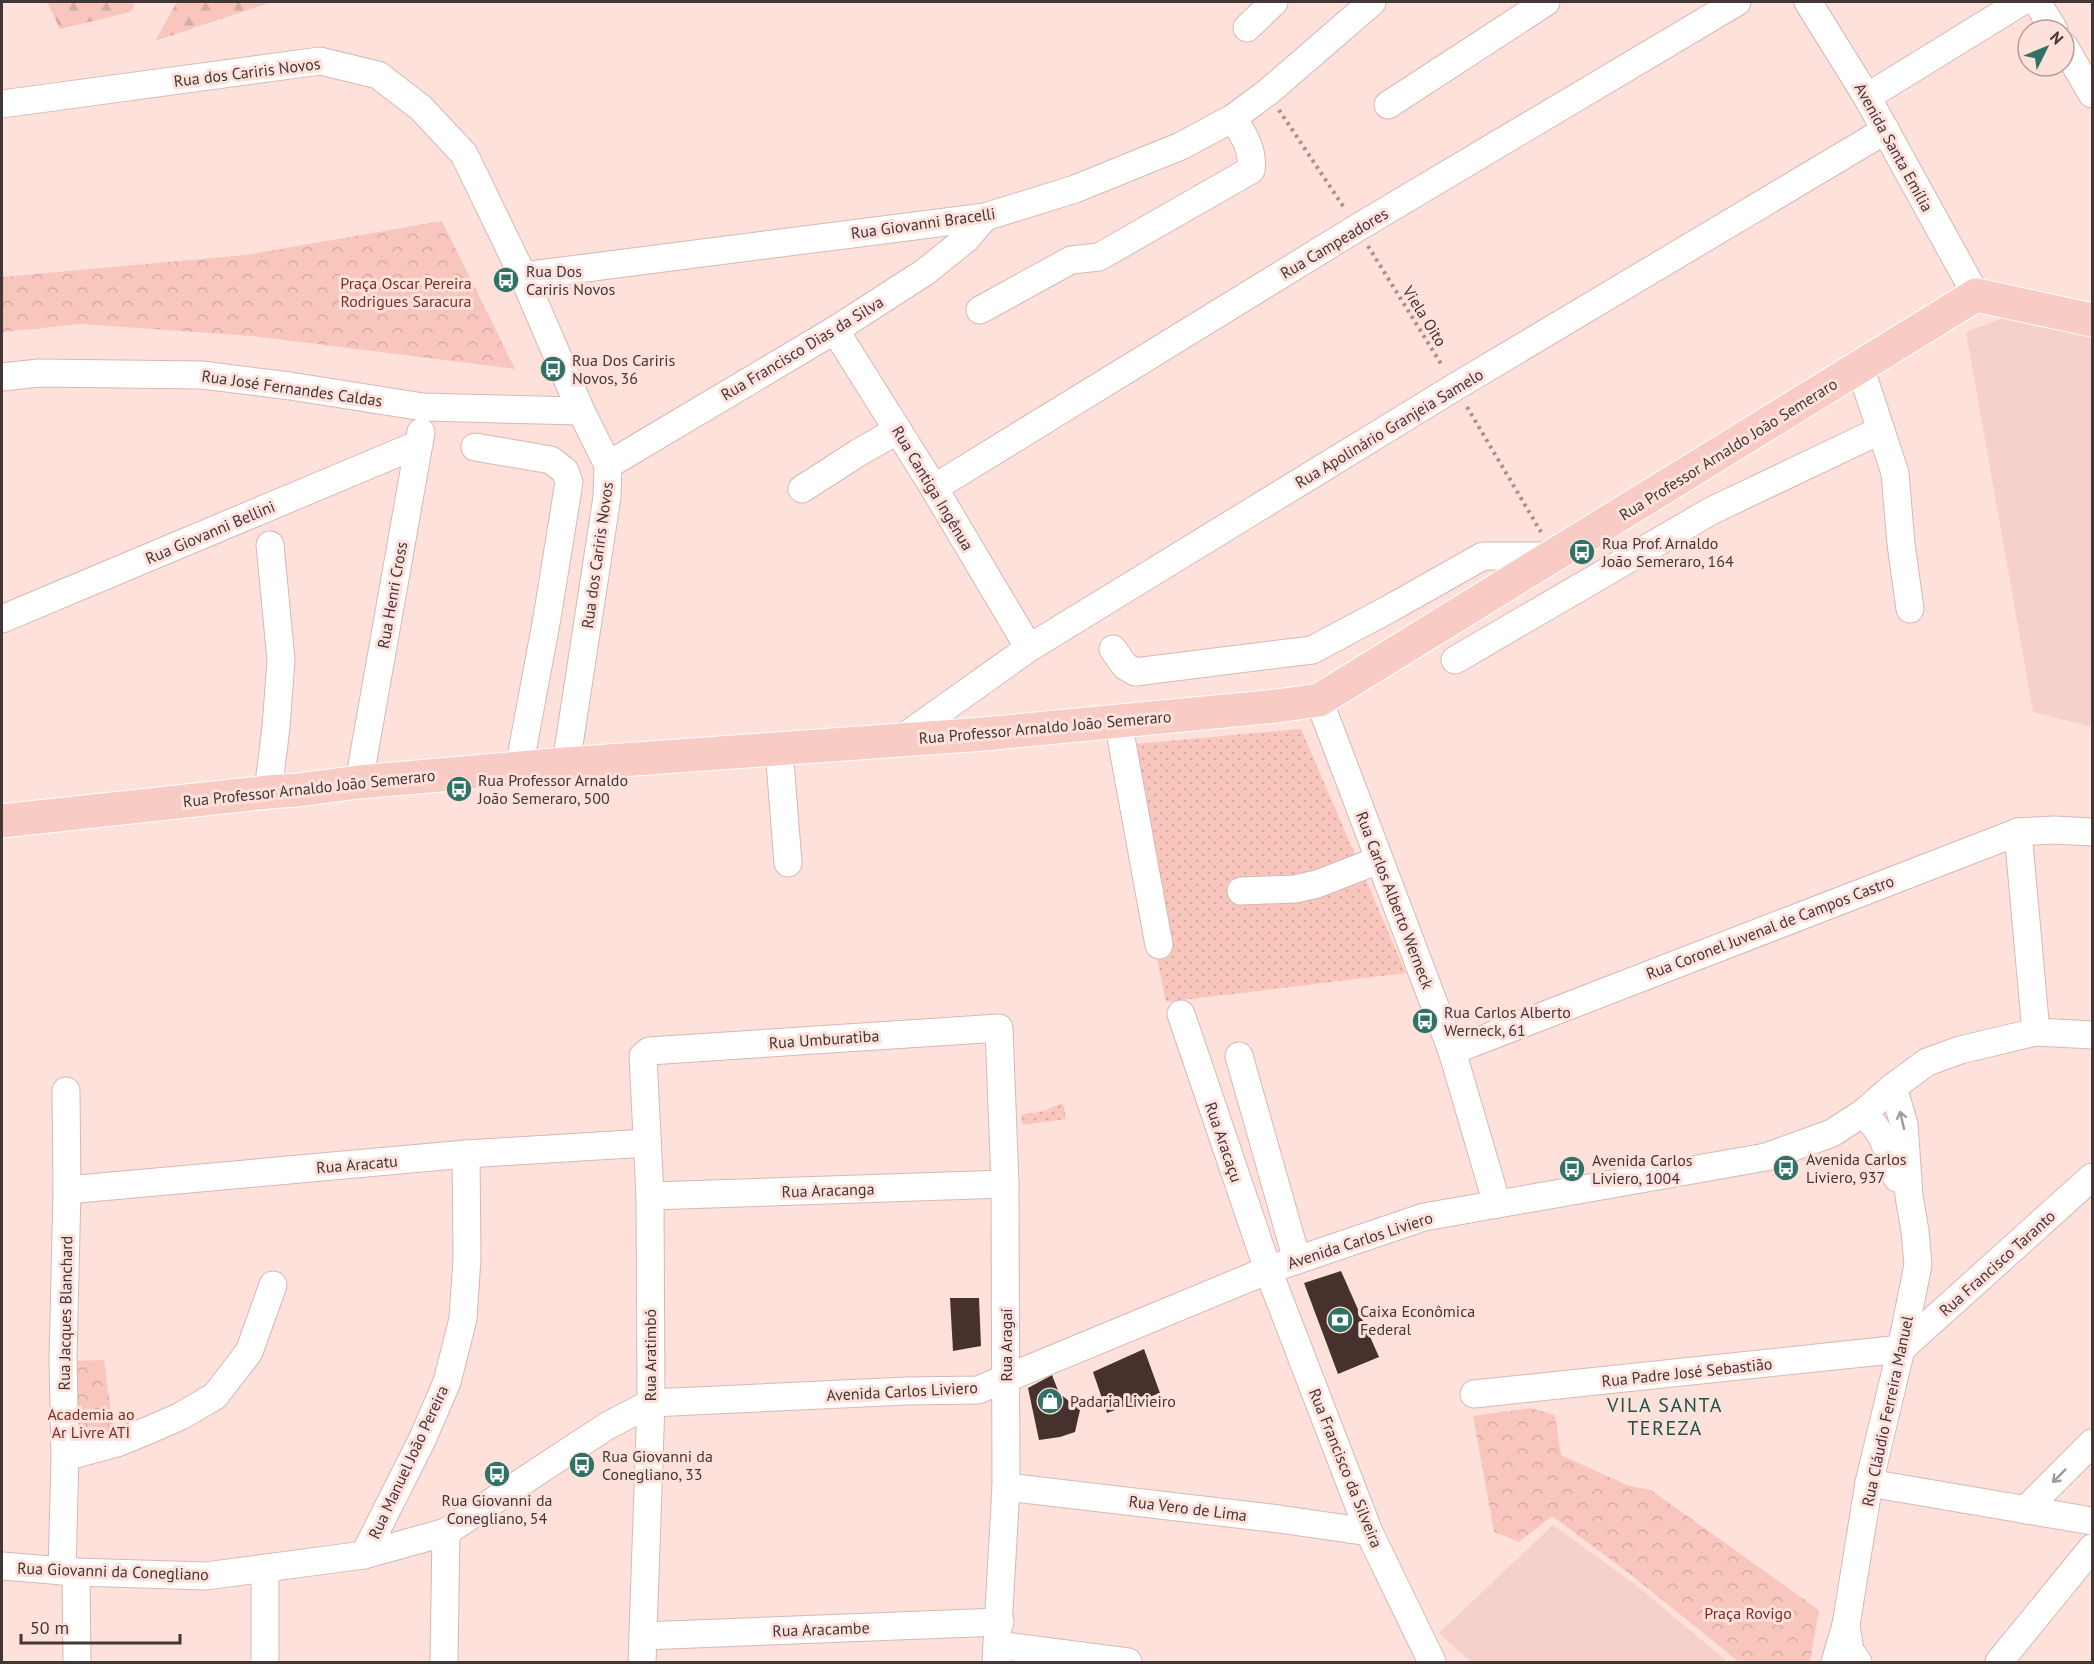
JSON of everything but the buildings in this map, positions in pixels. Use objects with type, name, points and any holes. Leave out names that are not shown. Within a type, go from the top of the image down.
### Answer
[{"type":"main road","points":[[1976,296],[2092,320]]},
{"type":"main road","name":"Rua Professor Arnaldo João Semeraro","points":[[2,820],[359,782],[1118,721],[1319,700],[1976,296]]},
{"type":"street","points":[[1247,28],[1274,2]]},
{"type":"street","points":[[1388,105],[1545,2]]},
{"type":"street","name":"Rua Campeadores","points":[[934,488],[1357,228],[1737,2]]},
{"type":"street","name":"Avenida Santa Emília","points":[[1808,2],[1886,130],[1976,296]]},
{"type":"street","points":[[1867,97],[2021,2]]},
{"type":"street","points":[[2037,2],[2047,18]]},
{"type":"street","name":"Rua Giovanni Bracelli","points":[[523,276],[985,217],[1086,185],[1181,146],[1233,118],[1268,92],[1369,3]]},
{"type":"street","name":"Rua dos Cariris Novos","points":[[2,104],[320,61],[378,75],[421,108],[464,154],[523,276],[581,411],[608,465],[608,497],[566,764]]},
{"type":"street","points":[[2076,67],[2092,94]]},
{"type":"street","points":[[981,310],[1071,260],[1099,257],[1251,170],[1253,160],[1245,138],[1233,118]]},
{"type":"street","name":"Rua Apolinário Granjeia Samelo","points":[[901,739],[1029,648],[1455,387],[1886,130]]},
{"type":"street","name":"Rua Francisco Dias da Silva","points":[[608,465],[835,330],[925,272],[955,249],[985,217]]},
{"type":"street","name":"Rua Cantiga Ingênua","points":[[835,330],[934,488],[1029,648]]},
{"type":"street","points":[[1860,367],[1895,473],[1901,544],[1910,609]]},
{"type":"street","name":"Rua José Fernandes Caldas","points":[[2,377],[39,373],[202,375],[423,407],[581,411]]},
{"type":"street","name":"Rua Henri Cross","points":[[359,782],[419,444],[423,407]]},
{"type":"street","points":[[802,489],[898,430]]},
{"type":"street","points":[[1455,660],[1711,511],[1881,430]]},
{"type":"street","name":"Rua Giovanni Bellini","points":[[2,619],[419,444]]},
{"type":"street","points":[[476,447],[551,460],[565,471],[569,482],[519,768]]},
{"type":"street","points":[[268,792],[281,660],[270,545]]},
{"type":"street","points":[[1113,649],[1125,666],[1135,672],[1312,650],[1483,556],[1556,556]]},
{"type":"street","name":"Rua Carlos Alberto Werneck","points":[[1319,700],[1452,1051],[1497,1204]]},
{"type":"street","points":[[1118,721],[1159,945]]},
{"type":"street","points":[[779,749],[788,863]]},
{"type":"street","name":"Rua Coronel Juvenal de Campos Castro","points":[[1452,1051],[2018,832],[2054,830],[2092,832]]},
{"type":"street","points":[[2018,832],[2036,1032]]},
{"type":"street","points":[[1240,891],[1295,889],[1317,884],[1379,860]]},
{"type":"street","name":"Rua Aracaçu","points":[[1180,1014],[1268,1270]]},
{"type":"street","name":"Rua Umburatiba","points":[[650,1051],[999,1028]]},
{"type":"street","name":"Rua Aragaí","points":[[998,1643],[1006,1487],[1005,1184],[999,1028]]},
{"type":"street","name":"Avenida Carlos Liviero","points":[[651,1403],[978,1390],[1268,1270],[1424,1217],[1766,1157],[1832,1133],[1863,1113],[1927,1062],[1959,1050],[2036,1032],[2092,1035]]},
{"type":"street","name":"Rua Aratimbó","points":[[642,1662],[651,1403],[650,1196],[642,1060],[643,1056],[650,1051]]},
{"type":"street","points":[[1239,1056],[1297,1260]]},
{"type":"street","name":"Rua Cláudio Ferreira Manuel","points":[[1835,1662],[1846,1625],[1869,1483],[1901,1349],[1918,1265],[1909,1196],[1904,1124],[1893,1087]]},
{"type":"street","name":"Rua Jacques Blanchard","points":[[66,1091],[67,1190],[63,1359],[69,1572],[77,1662]]},
{"type":"street","name":"Rua Cláudio Ferreira Manuel","points":[[1863,1113],[1876,1126],[1887,1144],[1896,1177],[1909,1196]]},
{"type":"street","name":"Rua Aracatu","points":[[67,1190],[466,1154],[646,1143]]},
{"type":"street","name":"Rua Manuel João Pereira","points":[[364,1554],[422,1440],[447,1382],[463,1319],[467,1258],[466,1154]]},
{"type":"street","name":"Rua Francisco Taranto","points":[[1901,1349],[2092,1177]]},
{"type":"street","name":"Rua Aracanga","points":[[650,1196],[1005,1184]]},
{"type":"street","name":"Rua Francisco da Silveira","points":[[1268,1270],[1369,1532],[1432,1662]]},
{"type":"street","points":[[65,1457],[117,1443],[149,1430],[181,1416],[215,1396],[249,1352],[273,1285]]},
{"type":"street","name":"Rua Padre José Sebastião","points":[[1474,1394],[1901,1349]]},
{"type":"street","name":"Rua Giovanni da Conegliano","points":[[2,1566],[69,1572],[206,1576],[364,1554],[446,1532],[607,1426],[651,1403]]},
{"type":"street","points":[[2025,1510],[2092,1443]]},
{"type":"street","points":[[1869,1483],[2092,1521]]},
{"type":"street","name":"Rua Vero de Lima","points":[[1006,1487],[1279,1519],[1369,1532]]},
{"type":"street","points":[[444,1662],[446,1532]]},
{"type":"street","points":[[1999,1662],[2092,1548]]},
{"type":"street","points":[[265,1568],[265,1662]]},
{"type":"street","points":[[1846,1625],[1851,1651],[1858,1662]]},
{"type":"street","name":"Rua Aracambe","points":[[642,1636],[998,1643],[1128,1662]]},
{"type":"path","name":"Viela Oito","points":[[1268,92],[1357,228],[1556,556]]},
{"type":"shaded area","points":[[2025,310],[2092,328],[2092,727],[2033,712],[1966,332]]},
{"type":"shaded area","points":[[1553,1525],[1632,1582],[1728,1662],[1471,1662],[1439,1633]]},
{"type":"green space","points":[[47,2],[135,2],[131,12],[60,29]]},
{"type":"green space","points":[[177,2],[272,2],[155,41]]},
{"type":"green space","name":"Praça Oscar Pereira Rodrigues Saracura","points":[[442,221],[515,369],[252,336],[81,324],[2,332],[2,277],[245,255]]},
{"type":"green space","points":[[1301,729],[1406,973],[1166,1002],[1113,746]]},
{"type":"green space","points":[[1063,1103],[1066,1119],[1023,1125],[1021,1115],[1043,1111]]},
{"type":"green space","name":"Academia ao Ar Livre ATI","points":[[104,1360],[115,1441],[72,1453],[66,1361]]},
{"type":"green space","name":"Praça Rovigo","points":[[1531,1408],[1555,1415],[1561,1455],[1629,1486],[1651,1490],[1819,1610],[1810,1662],[1739,1662],[1630,1574],[1552,1516],[1519,1542],[1494,1532],[1473,1416]]},
{"type":"place","name":"Rua Dos Cariris Novos","points":[[506,280]]},
{"type":"place","name":"Rua Dos Cariris Novos, 36","points":[[553,369]]},
{"type":"place","name":"Rua Prof. Arnaldo João Semeraro, 164","points":[[1582,552]]},
{"type":"place","name":"Rua Professor Arnaldo João Semeraro, 500","points":[[459,789]]},
{"type":"place","name":"Rua Carlos Alberto Werneck, 61","points":[[1425,1021]]},
{"type":"place","name":"Avenida Carlos Liviero, 937","points":[[1786,1168]]},
{"type":"place","name":"Avenida Carlos Liviero, 1004","points":[[1572,1169]]},
{"type":"place","name":"Caixa Econômica Federal","points":[[1340,1320]]},
{"type":"place","name":"Padaria Livieiro","points":[[1050,1401]]},
{"type":"place","name":"Rua Giovanni da Conegliano, 33","points":[[582,1465]]},
{"type":"place","name":"Rua Giovanni da Conegliano, 54","points":[[497,1474]]},
{"type":"district","name":"VILA SANTA TEREZA","points":[[1665,1416]]}]
